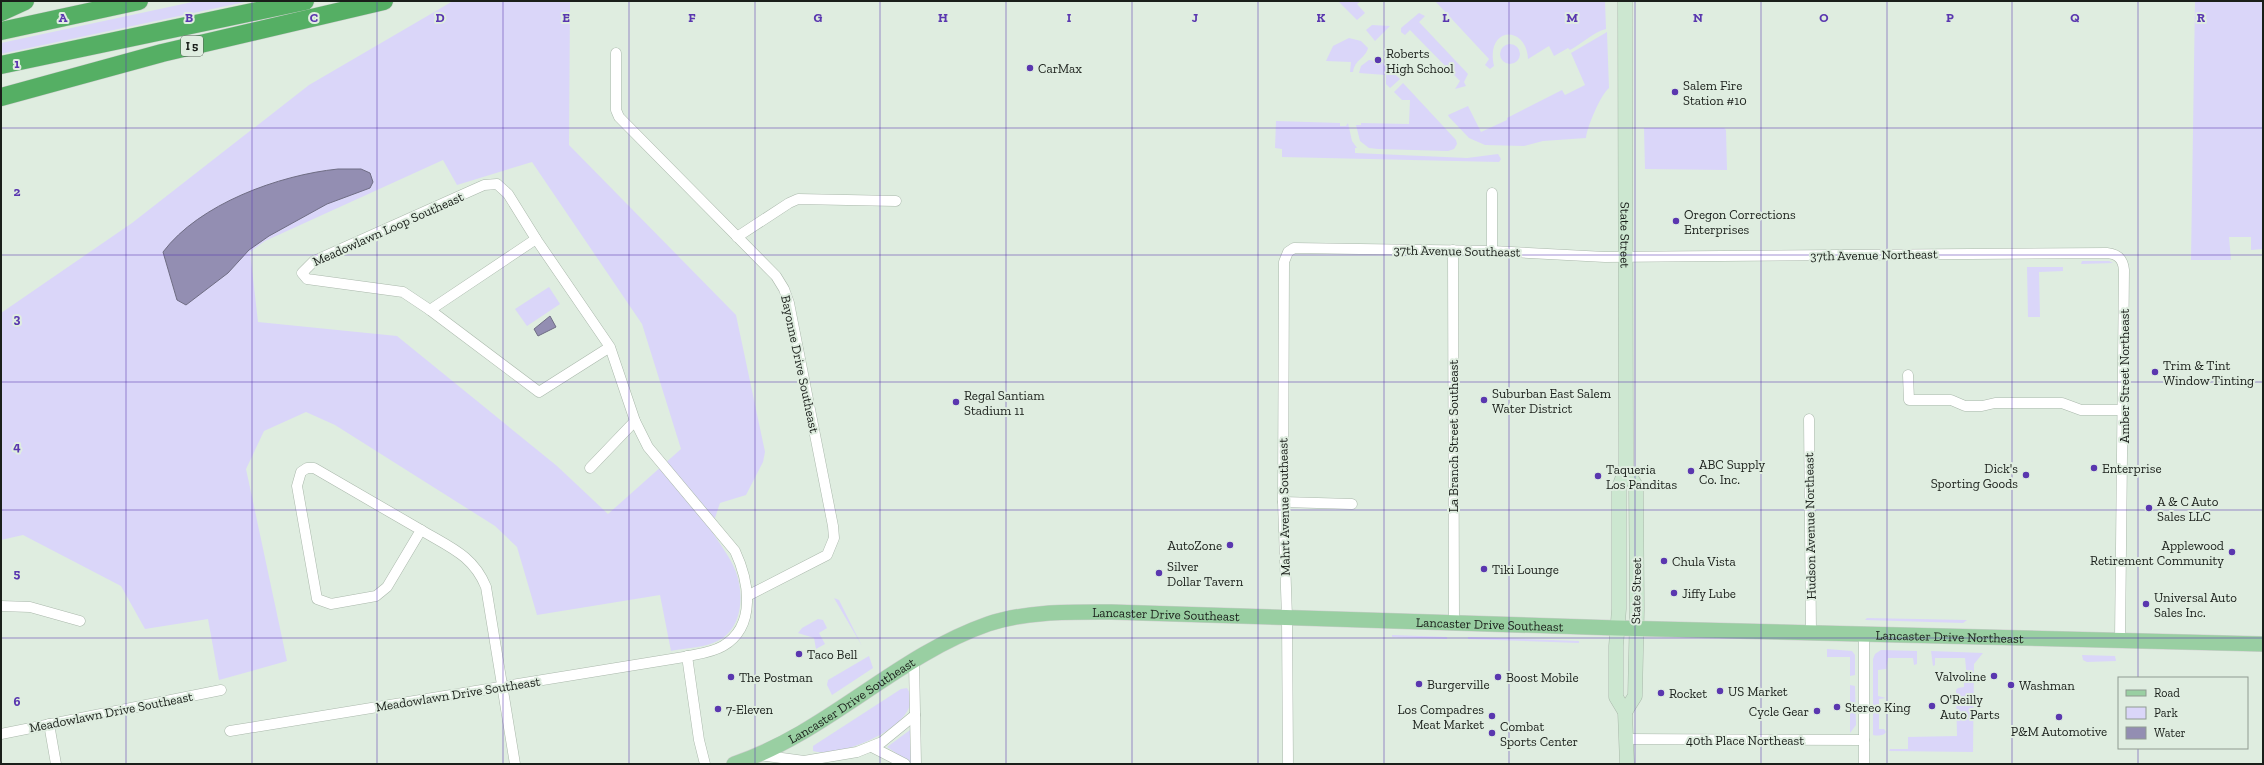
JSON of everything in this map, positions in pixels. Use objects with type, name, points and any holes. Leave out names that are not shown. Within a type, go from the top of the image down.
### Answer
[{"type":"highway","points":[[1,12],[25,1]]},
{"type":"highway","points":[[1,31],[139,1]]},
{"type":"highway","name":"I 5","points":[[1,66],[305,1]]},
{"type":"highway","name":"I 5","points":[[1,97],[162,53],[384,1]]},
{"type":"main road","name":"State Street","points":[[1625,1],[1627,256],[1626,469],[1619,486],[1619,608],[1617,628],[1616,697],[1625,712],[1627,764]]},
{"type":"main road","name":"State Street","points":[[1625,712],[1635,696],[1636,628],[1636,486],[1626,469]]},
{"type":"main road","name":"Lancaster Drive Southeast","points":[[734,764],[758,755],[808,728],[914,661],[972,630],[989,624],[1024,616],[1098,612],[1636,628]]},
{"type":"main road","name":"Lancaster Drive Northeast","points":[[1636,628],[2263,644]]},
{"type":"street","name":"Bayonne Drive Southeast","points":[[616,53],[616,110],[619,116],[776,276],[784,289],[789,303],[833,526],[834,538],[827,555],[749,595]]},
{"type":"street","name":"Meadowlawn Loop Southeast","points":[[610,346],[539,392],[430,310],[403,292],[307,279],[302,273],[314,261],[491,184],[497,184],[508,194],[536,239],[610,346],[635,420],[648,447],[730,543],[741,564],[749,595]]},
{"type":"street","points":[[1492,193],[1492,251]]},
{"type":"street","points":[[737,237],[789,202],[798,199],[896,201]]},
{"type":"street","points":[[430,310],[536,239]]},
{"type":"street","name":"37th Avenue Southeast","points":[[1288,252],[1299,248],[1453,250],[1627,256]]},
{"type":"street","name":"La Branch Street Southeast","points":[[1453,250],[1454,622]]},
{"type":"street","name":"Mahrt Avenue Southeast","points":[[1288,252],[1284,262],[1283,502],[1287,617],[1288,764]]},
{"type":"street","name":"37th Avenue Northeast","points":[[1627,256],[2106,253],[2120,257]]},
{"type":"street","name":"Amber Street Northeast","points":[[2120,257],[2124,270],[2124,410],[2120,640]]},
{"type":"street","points":[[1908,375],[1908,400],[1951,400],[1965,406],[1982,406],[1995,403],[2062,404],[2081,410],[2124,410]]},
{"type":"street","points":[[590,468],[635,420]]},
{"type":"street","name":"Hudson Avenue Northeast","points":[[1809,420],[1811,632]]},
{"type":"street","points":[[421,530],[384,590],[376,596],[331,604],[322,602],[317,599],[314,592],[297,486],[301,472],[307,468],[314,468],[421,530],[468,558],[481,575],[486,587],[515,764]]},
{"type":"street","points":[[1283,502],[1352,504]]},
{"type":"street","name":"Meadowlawn Drive Southeast","points":[[230,731],[686,656],[714,650],[732,639],[745,616],[749,595]]},
{"type":"street","points":[[1,606],[30,607],[80,621]]},
{"type":"street","points":[[1864,634],[1864,764]]},
{"type":"street","points":[[686,656],[699,740],[705,764]]},
{"type":"street","points":[[914,661],[916,764]]},
{"type":"street","name":"Meadowlawn Drive Southeast","points":[[1,734],[221,690]]},
{"type":"street","points":[[758,755],[804,761],[852,753],[872,747],[882,742],[915,715]]},
{"type":"street","points":[[49,724],[56,764]]},
{"type":"street","name":"40th Place Northeast","points":[[1626,739],[1864,740]]},
{"type":"street","points":[[872,747],[905,764]]},
{"type":"green space","points":[[197,1],[250,1],[1,54],[1,43]]},
{"type":"green space","points":[[453,1],[570,1],[569,145],[736,315],[765,452],[763,462],[746,495],[720,503],[711,530],[734,567],[739,582],[739,613],[730,631],[723,638],[708,645],[671,651],[660,595],[537,615],[517,547],[495,526],[335,425],[306,412],[264,431],[246,469],[287,661],[219,680],[208,619],[145,629],[121,586],[23,535],[1,540],[1,313],[132,223],[309,85]],"holes":[[[443,160],[457,185],[532,162],[642,324],[681,449],[608,514],[557,466],[397,336],[258,322],[250,252],[265,241]]]},
{"type":"green space","points":[[1338,1],[1361,1],[1357,4],[1365,13],[1357,20]]},
{"type":"green space","points":[[1435,1],[1605,1],[1606,29],[1570,50],[1568,48],[1554,56],[1549,46],[1528,59],[1526,48],[1521,40],[1514,36],[1507,35],[1500,37],[1495,44],[1493,53],[1494,66],[1490,69],[1485,65],[1489,59]]},
{"type":"green space","points":[[2195,1],[2263,1],[2263,249],[2251,250],[2251,237],[2229,237],[2231,260],[2191,260]]},
{"type":"green space","points":[[1419,13],[1425,16],[1419,22],[1468,74],[1464,82],[1466,86],[1455,89],[1460,81],[1410,30],[1405,35],[1401,32],[1401,28]]},
{"type":"green space","points":[[1372,25],[1390,26],[1375,41],[1366,30]]},
{"type":"green space","points":[[1607,32],[1609,88],[1602,97],[1595,111],[1586,138],[1543,141],[1524,146],[1485,145],[1469,138],[1449,117],[1448,115],[1468,106],[1481,132],[1507,120],[1507,118],[1562,90],[1565,95],[1585,85],[1571,53]]},
{"type":"green space","points":[[1349,38],[1361,41],[1368,48],[1365,55],[1356,64],[1353,72],[1350,72],[1351,62],[1326,61],[1333,46]]},
{"type":"green space","points":[[1510,44],[1517,47],[1520,54],[1517,61],[1510,64],[1503,61],[1500,54],[1503,47]]},
{"type":"green space","points":[[1369,60],[1382,62],[1400,79],[1390,88],[1386,84],[1386,75],[1359,73],[1361,66]]},
{"type":"green space","points":[[1403,83],[1456,140],[1457,144],[1454,149],[1448,151],[1378,149],[1369,148],[1360,141],[1356,125],[1361,125],[1361,123],[1409,124],[1410,100],[1402,100],[1394,92]]},
{"type":"green space","points":[[1276,121],[1340,123],[1340,126],[1346,126],[1348,123],[1352,141],[1357,148],[1355,148],[1355,153],[1467,158],[1498,154],[1501,159],[1499,162],[1282,157],[1282,149],[1275,148]]},
{"type":"green space","points":[[1644,128],[1724,128],[1726,130],[1727,170],[1645,169]]},
{"type":"green space","points":[[2082,261],[2109,261],[2113,263],[2081,264]]},
{"type":"green space","points":[[2027,267],[2063,267],[2063,271],[2039,272],[2040,317],[2028,317]]},
{"type":"green space","points":[[549,287],[560,304],[527,326],[515,309]]},
{"type":"green space","points":[[834,598],[839,600],[862,646]]},
{"type":"green space","points":[[1867,618],[1967,620],[1963,623],[1865,620]]},
{"type":"green space","points":[[818,619],[823,620],[827,628],[819,633],[825,644],[816,649],[814,638],[798,633],[802,628]]},
{"type":"green space","points":[[1392,635],[1447,637],[1447,639],[1392,637]]},
{"type":"green space","points":[[1468,637],[1579,641],[1579,643],[1468,639]]},
{"type":"green space","points":[[1827,649],[1852,651],[1855,655],[1855,675],[1850,676],[1850,657],[1827,657]]},
{"type":"green space","points":[[1881,650],[1917,651],[1917,664],[1914,665],[1913,658],[1888,658],[1886,669],[1878,670],[1878,696],[1886,698],[1879,699],[1879,729],[1884,729],[1886,732],[1877,736],[1873,735],[1873,659],[1875,654]]},
{"type":"green space","points":[[1931,651],[1983,653],[1974,664],[1973,752],[1889,751],[1890,749],[1908,749],[1908,737],[1957,736],[1956,690],[1964,687],[1964,679],[1967,678],[1965,658],[1935,658],[1935,665],[1933,666]]},
{"type":"green space","points":[[2082,655],[2115,656],[2116,661],[2087,662],[2083,660]]},
{"type":"green space","points":[[869,656],[873,668],[832,695],[827,685],[828,680]]},
{"type":"green space","points":[[1850,685],[1855,686],[1856,725],[1850,733]]},
{"type":"green space","points":[[907,688],[911,701],[906,714],[894,726],[878,736],[841,750],[825,752],[813,751],[813,746],[901,689]]},
{"type":"green space","points":[[910,730],[912,764],[887,747]]},
{"type":"water","points":[[338,169],[361,169],[370,173],[373,182],[370,188],[327,204],[269,236],[249,250],[228,273],[186,305],[177,300],[163,252],[178,235],[197,220],[219,206],[266,185],[315,172]]},
{"type":"water","points":[[550,316],[556,327],[538,336],[534,329]]},
{"type":"place","name":"Roberts High School","points":[[1378,60]]},
{"type":"place","name":"CarMax","points":[[1030,68]]},
{"type":"place","name":"Salem Fire Station #10","points":[[1675,92]]},
{"type":"place","name":"Oregon Corrections Enterprises","points":[[1676,221]]},
{"type":"place","name":"Trim & Tint Window Tinting","points":[[2155,372]]},
{"type":"place","name":"Suburban East Salem Water District","points":[[1484,400]]},
{"type":"place","name":"Regal Santiam Stadium 11","points":[[956,402]]},
{"type":"place","name":"Enterprise","points":[[2094,468]]},
{"type":"place","name":"ABC Supply Co. Inc.","points":[[1691,471]]},
{"type":"place","name":"Dick's Sporting Goods","points":[[2026,475]]},
{"type":"place","name":"Taqueria Los Panditas","points":[[1598,476]]},
{"type":"place","name":"A & C Auto Sales LLC","points":[[2149,508]]},
{"type":"place","name":"AutoZone","points":[[1230,545]]},
{"type":"place","name":"Applewood Retirement Community","points":[[2232,552]]},
{"type":"place","name":"Chula Vista","points":[[1664,561]]},
{"type":"place","name":"Tiki Lounge","points":[[1484,569]]},
{"type":"place","name":"Silver Dollar Tavern","points":[[1159,573]]},
{"type":"place","name":"Jiffy Lube","points":[[1674,593]]},
{"type":"place","name":"Universal Auto Sales Inc.","points":[[2146,604]]},
{"type":"place","name":"Taco Bell","points":[[799,654]]},
{"type":"place","name":"Valvoline","points":[[1994,676]]},
{"type":"place","name":"The Postman","points":[[731,677]]},
{"type":"place","name":"Boost Mobile","points":[[1498,677]]},
{"type":"place","name":"Burgerville","points":[[1419,684]]},
{"type":"place","name":"Washman","points":[[2011,685]]},
{"type":"place","name":"US Market","points":[[1720,691]]},
{"type":"place","name":"Rocket","points":[[1661,693]]},
{"type":"place","name":"O'Reilly Auto Parts","points":[[1932,706]]},
{"type":"place","name":"Stereo King","points":[[1837,707]]},
{"type":"place","name":"7-Eleven","points":[[718,709]]},
{"type":"place","name":"Cycle Gear","points":[[1817,711]]},
{"type":"place","name":"Los Compadres Meat Market","points":[[1492,716]]},
{"type":"place","name":"P&M Automotive","points":[[2059,717]]},
{"type":"place","name":"Combat Sports Center","points":[[1492,733]]}]
